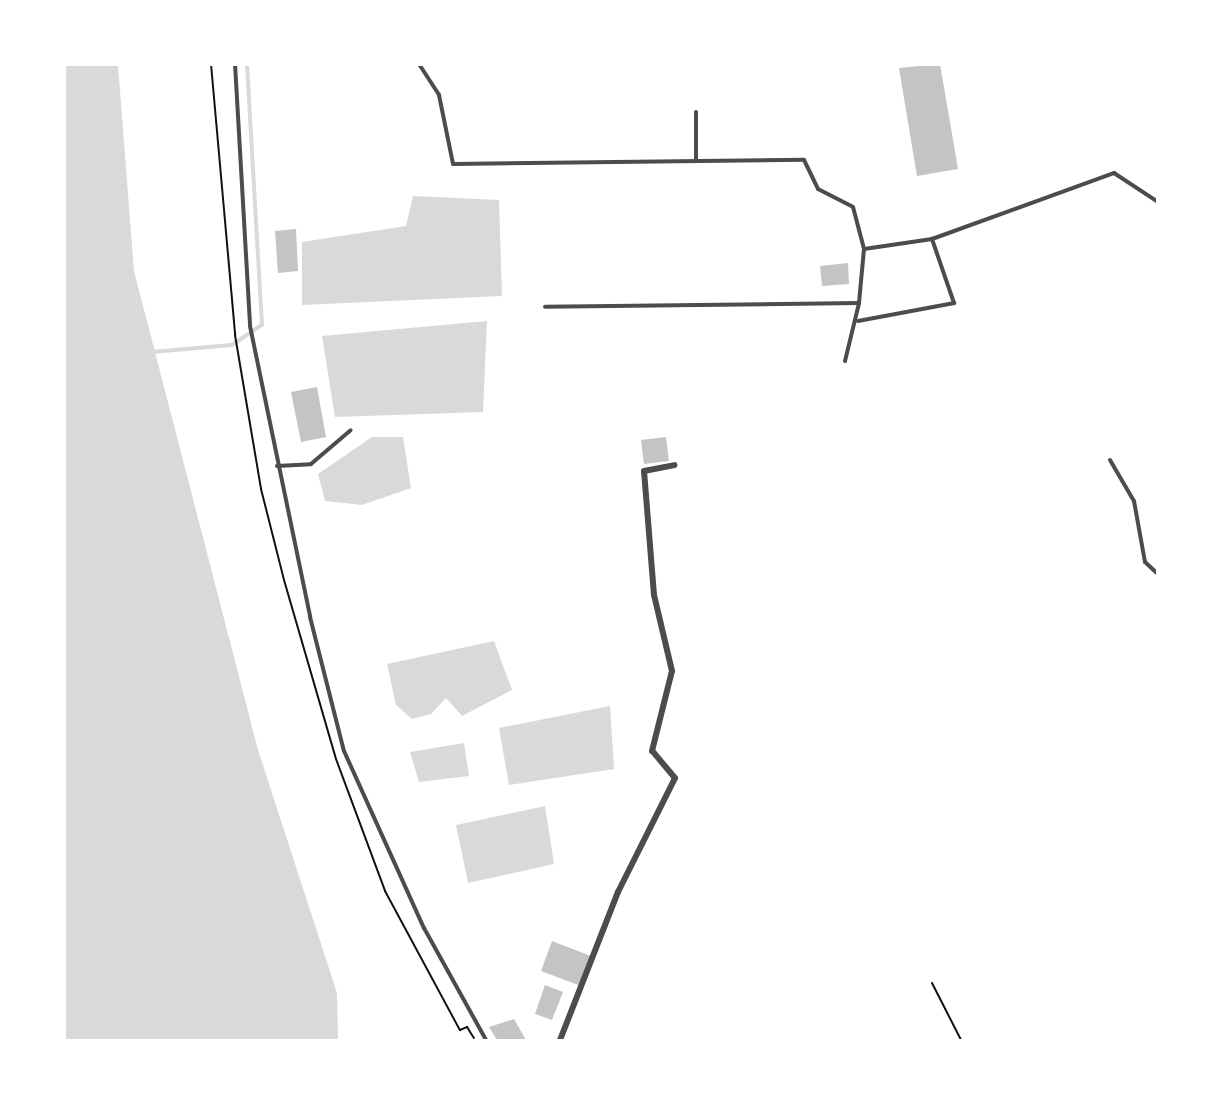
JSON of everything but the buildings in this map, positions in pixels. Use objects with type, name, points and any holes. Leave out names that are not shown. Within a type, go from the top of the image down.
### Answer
[{"type":"street","points":[[560,1041],[618,892],[675,778],[652,751],[672,671],[654,595],[644,471],[674,465]]},
{"type":"lane","points":[[235,64],[250,327],[277,466],[344,751],[424,928],[486,1041]]},
{"type":"lane","points":[[419,64],[439,95],[453,164],[696,159],[804,160],[818,189],[853,207],[864,249],[858,321],[845,361]]},
{"type":"lane","points":[[696,112],[696,159]]},
{"type":"lane","points":[[864,249],[932,239],[1114,173],[1158,202]]},
{"type":"lane","points":[[858,321],[954,303],[932,239]]},
{"type":"lane","points":[[545,307],[859,303]]},
{"type":"lane","points":[[277,466],[310,464],[351,430]]},
{"type":"lane","points":[[1110,460],[1134,501],[1145,562],[1158,574]]},
{"type":"path","points":[[211,64],[237,348]]},
{"type":"path","points":[[932,983],[961,1041]]},
{"type":"shaded area","points":[[64,65],[118,65],[134,271],[258,750],[337,993],[338,1040],[65,1040]]},
{"type":"shaded area","points":[[413,196],[499,200],[502,296],[302,305],[302,242],[406,226]]},
{"type":"shaded area","points":[[487,321],[483,412],[335,417],[322,336]]},
{"type":"shaded area","points":[[372,437],[403,437],[411,488],[362,505],[325,501],[318,474]]},
{"type":"shaded area","points":[[494,641],[512,690],[462,716],[446,698],[431,714],[412,719],[396,705],[387,664]]},
{"type":"shaded area","points":[[610,706],[614,769],[509,785],[499,728]]},
{"type":"shaded area","points":[[464,743],[469,776],[419,782],[410,752]]},
{"type":"shaded area","points":[[545,806],[554,864],[468,883],[456,825]]},
{"type":"waterway","points":[[152,352],[232,345],[262,325],[247,64]]}]
